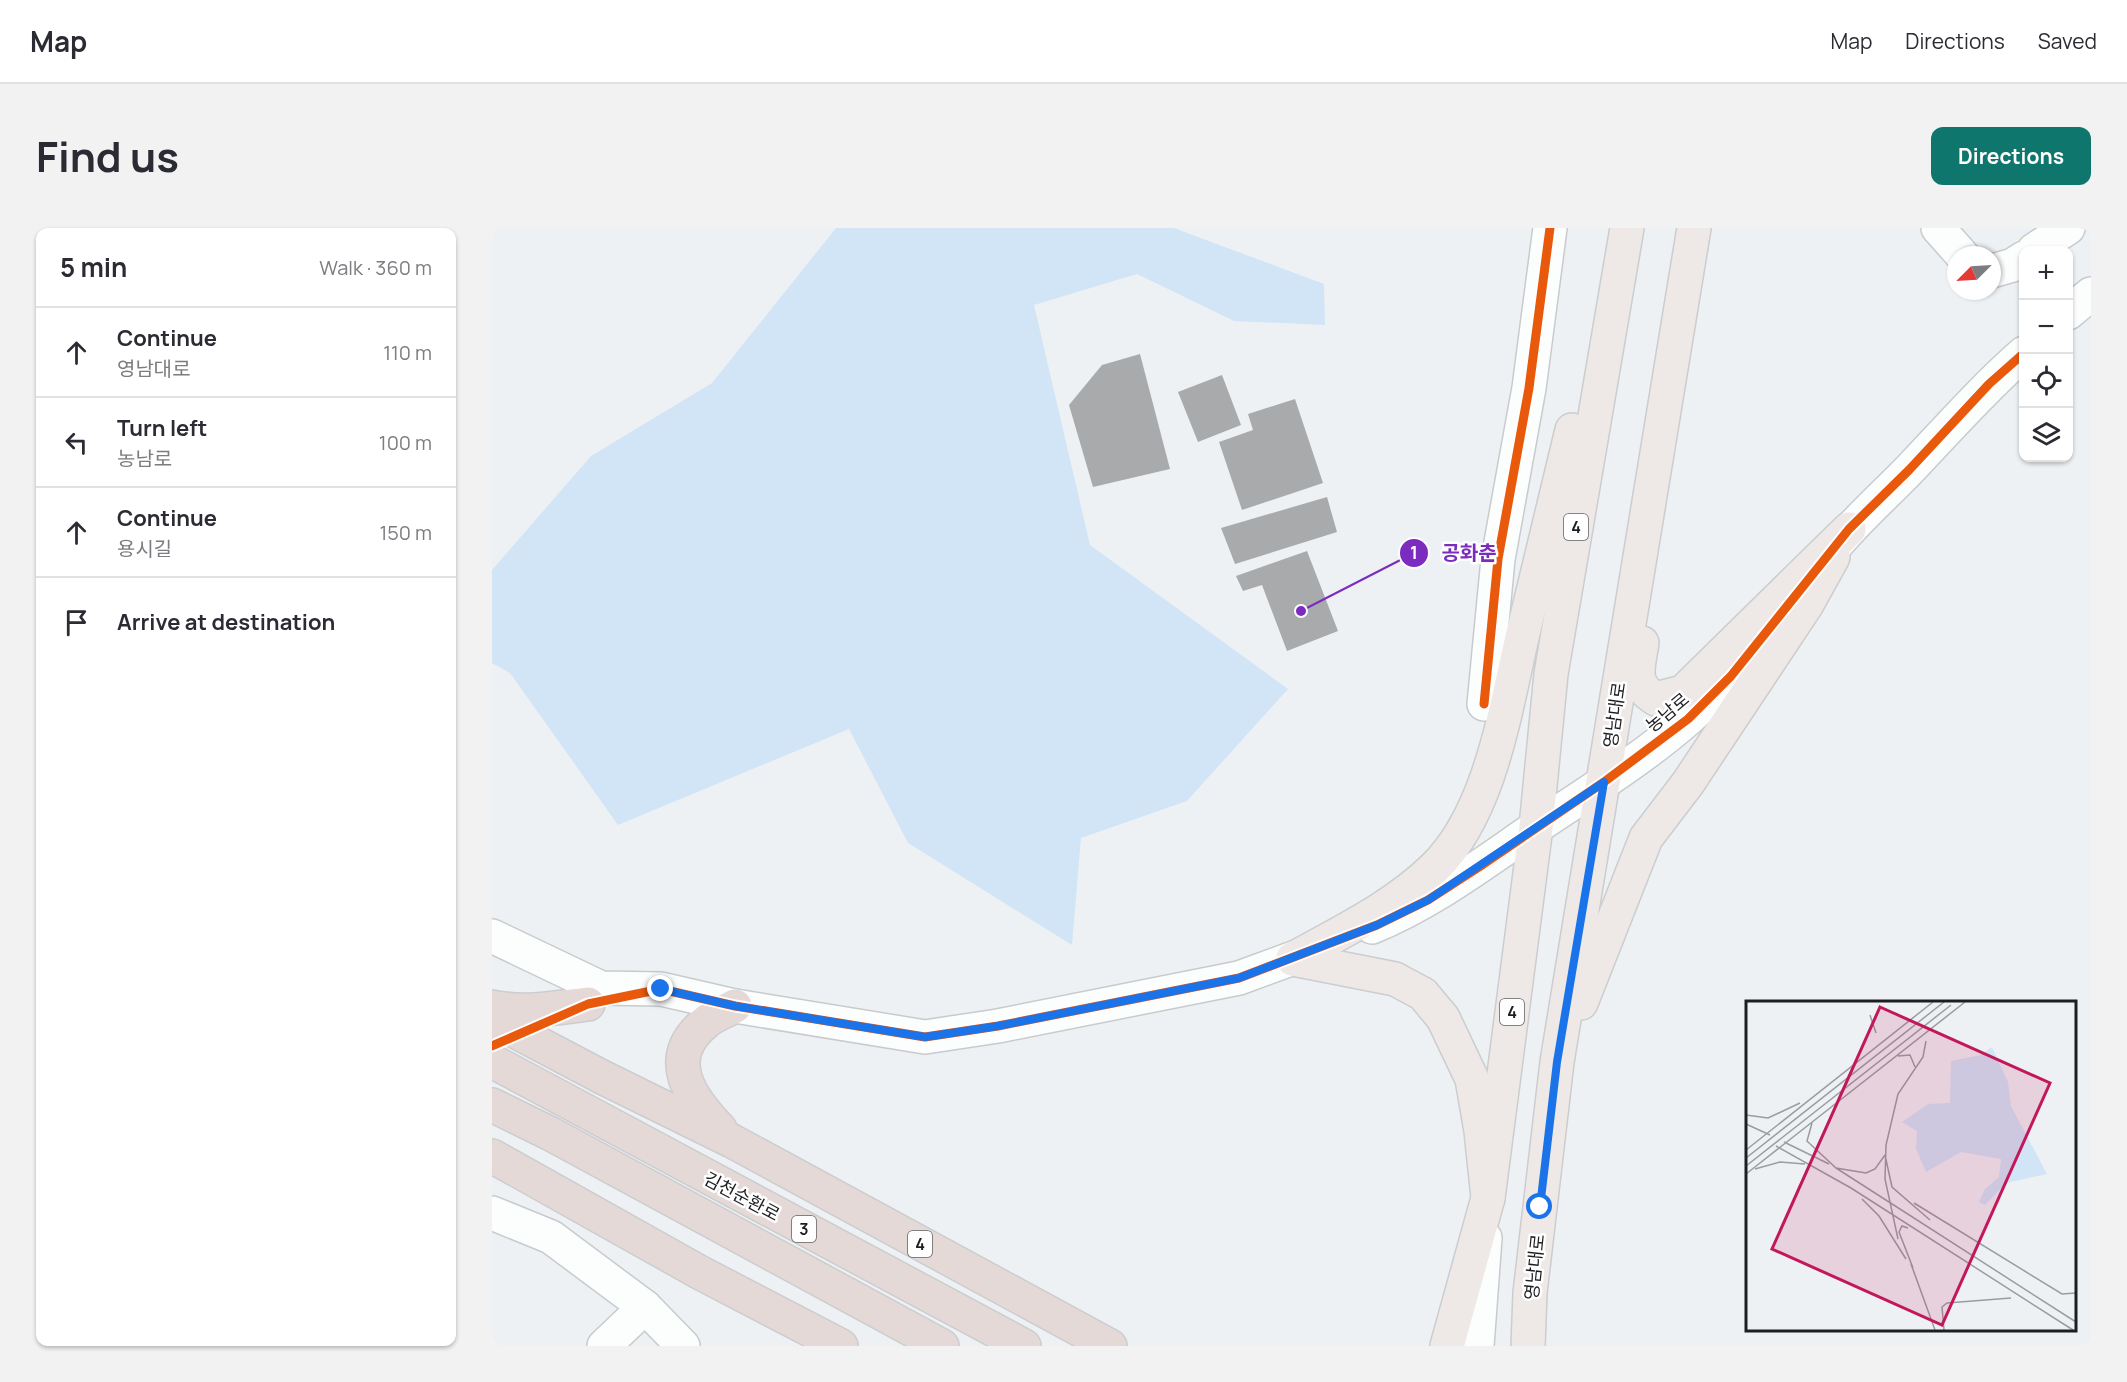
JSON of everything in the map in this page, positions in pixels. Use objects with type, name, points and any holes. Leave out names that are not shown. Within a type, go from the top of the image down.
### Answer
[{"type":"highway","points":[[492,1007],[537,1011],[588,1004]]},
{"type":"highway","points":[[732,1141],[702,1110],[689,1092],[682,1065],[690,1041],[706,1022],[735,1006]]},
{"type":"highway","name":"4","points":[[501,1033],[732,1141],[1110,1346]]},
{"type":"highway","name":"김천순환로","points":[[492,1061],[1024,1346]]},
{"type":"highway","name":"김천순환로","points":[[492,1106],[551,1134],[942,1346]]},
{"type":"highway","points":[[492,1156],[613,1225],[841,1346]]},
{"type":"highway","points":[[492,1173],[544,1193],[613,1225]]},
{"type":"main road","name":"4","points":[[1447,1346],[1488,1198],[1536,827],[1551,674],[1627,228]]},
{"type":"main road","points":[[1293,959],[1358,923],[1418,882],[1435,867],[1456,841],[1477,805],[1498,739],[1572,429],[1627,228]]},
{"type":"main road","points":[[1693,234],[1665,498],[1637,678],[1645,692],[1656,699],[1683,692],[1849,529]]},
{"type":"main road","name":"영남대로","points":[[1527,1346],[1530,1293],[1557,1062],[1693,234]]},
{"type":"main road","points":[[1557,1062],[1646,838],[1688,783],[1807,604],[1849,529]]},
{"type":"main road","points":[[1293,959],[1395,979],[1423,994],[1443,1018],[1472,1079],[1481,1131],[1488,1198]]},
{"type":"main road","points":[[1530,1293],[1539,1346]]},
{"type":"street","points":[[1484,704],[1498,559],[1529,388],[1550,228]]},
{"type":"street","points":[[1938,228],[1954,246]]},
{"type":"street","points":[[2040,246],[2068,228]]},
{"type":"street","points":[[2001,269],[2019,261]]},
{"type":"street","name":"농남로","points":[[661,989],[735,1006],[925,1037],[998,1026],[1239,978],[1377,925],[1428,900],[1604,782],[1688,719],[1731,676],[1849,529],[1909,470],[1989,384],[2022,354]]},
{"type":"street","points":[[492,936],[601,988],[661,989]]},
{"type":"street","points":[[501,1033],[588,1004],[661,989]]},
{"type":"street","points":[[1477,1346],[1488,1198]]},
{"type":"street","points":[[492,1213],[551,1237],[645,1307],[682,1346]]},
{"type":"street","points":[[604,1346],[645,1307]]},
{"type":"shaded area","points":[[836,228],[1174,228],[1324,284],[1325,325],[1234,321],[1137,274],[1034,305],[1090,545],[1288,689],[1187,801],[1081,838],[1072,945],[908,843],[849,729],[618,825],[510,673],[492,663],[492,570],[591,456],[712,383]]},
{"type":"building","points":[[1140,354],[1170,469],[1093,487],[1069,405],[1102,365]]},
{"type":"building","points":[[1222,375],[1241,425],[1198,442],[1178,392]]},
{"type":"building","points":[[1295,399],[1323,483],[1242,510],[1219,442],[1253,430],[1248,414]]},
{"type":"building","points":[[1327,497],[1337,532],[1235,564],[1221,528]]},
{"type":"building","points":[[1307,551],[1338,631],[1287,651],[1262,585],[1243,591],[1236,576]]},
{"type":"cycle path","points":[[1484,704],[1498,559],[1529,388],[1550,228]]},
{"type":"cycle path","points":[[492,1046],[588,1004],[661,989],[735,1006],[925,1037],[998,1026],[1239,978],[1377,925],[1428,900],[1479,867],[1604,782],[1688,719],[1731,676],[1849,529],[1909,470],[1989,384],[2023,354]]},
{"type":"place","name":"공화춘","points":[[1301,611]]},
{"type":"route","points":[[661,989],[735,1006],[925,1037],[998,1026],[1239,978],[1377,925],[1428,900],[1604,782],[1557,1062],[1540,1207]]}]
